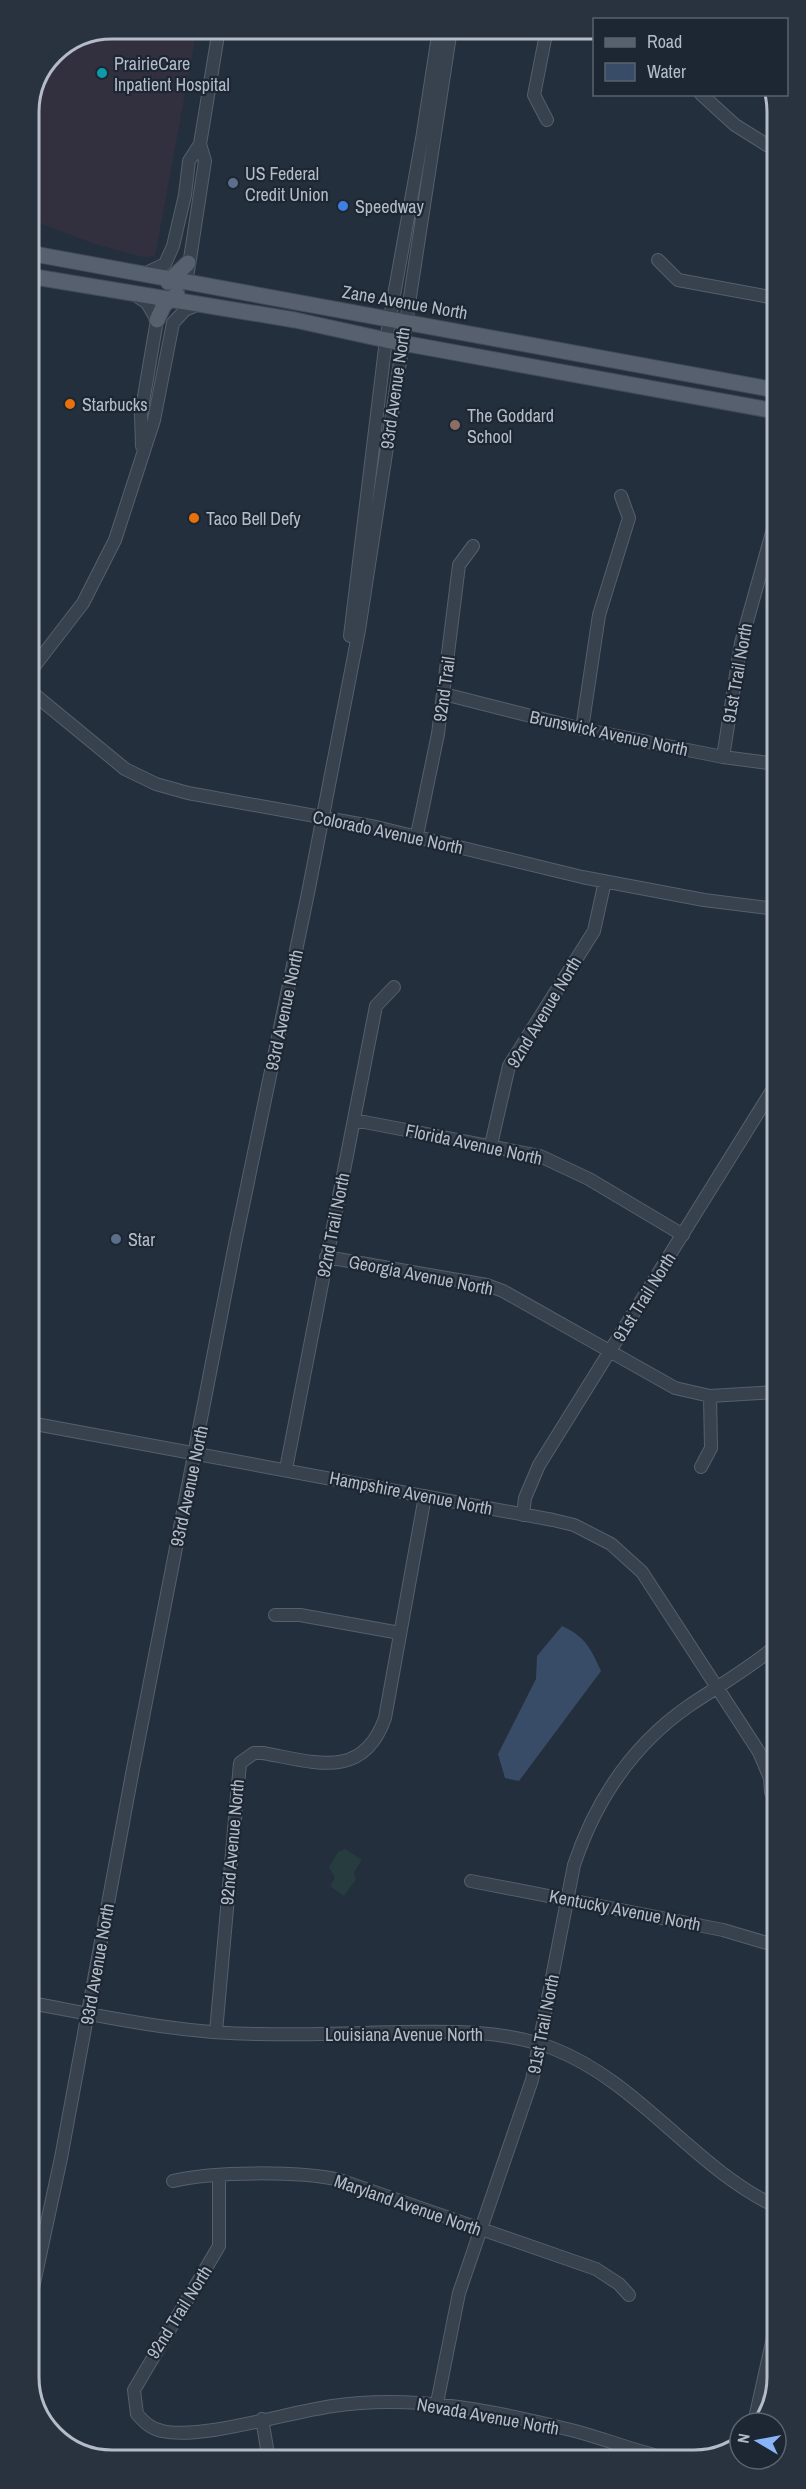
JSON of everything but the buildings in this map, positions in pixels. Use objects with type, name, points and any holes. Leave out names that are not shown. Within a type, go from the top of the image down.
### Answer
[{"type":"main road","name":"Zane Avenue North","points":[[39,255],[767,389]]},
{"type":"main road","points":[[39,271],[158,285],[173,279],[188,263]]},
{"type":"main road","points":[[39,278],[295,320],[386,340],[767,410]]},
{"type":"main road","points":[[157,320],[170,299],[188,292],[248,301],[287,300]]},
{"type":"street","points":[[144,274],[160,268],[168,259],[185,195],[189,160],[200,144],[217,39]]},
{"type":"street","name":"93rd Avenue North","points":[[39,2260],[61,2158],[132,1774],[235,1244],[359,630],[402,342],[398,320],[438,39]]},
{"type":"street","name":"93rd Avenue North","points":[[349,677],[350,639],[386,340],[398,320],[449,39]]},
{"type":"street","points":[[545,39],[534,95],[547,120]]},
{"type":"street","points":[[703,96],[735,125],[767,145]]},
{"type":"street","points":[[192,283],[188,276],[188,263],[205,160],[200,144]]},
{"type":"street","points":[[658,260],[678,280],[767,297]]},
{"type":"street","points":[[132,292],[147,303],[157,320],[141,414],[142,450]]},
{"type":"street","points":[[39,661],[66,629],[106,560],[128,505],[142,450],[154,420],[173,323],[185,310],[199,304]]},
{"type":"street","points":[[582,729],[599,615],[629,519],[621,496]]},
{"type":"street","name":"92nd Trail","points":[[417,836],[444,694],[459,565],[473,546]]},
{"type":"street","name":"91st Trail North","points":[[723,757],[741,643],[767,550]]},
{"type":"street","name":"Brunswick Avenue North","points":[[444,694],[582,729],[723,757],[767,763]]},
{"type":"street","name":"Colorado Avenue North","points":[[39,698],[125,769],[156,784],[188,793],[417,836],[561,873],[728,904],[767,908]]},
{"type":"street","name":"92nd Avenue North","points":[[491,1145],[509,1066],[594,931],[605,881]]},
{"type":"street","name":"92nd Trail North","points":[[286,1469],[376,1006],[394,987]]},
{"type":"street","name":"91st Trail North","points":[[523,1515],[525,1498],[539,1465],[767,1099]]},
{"type":"street","name":"Florida Avenue North","points":[[354,1120],[540,1156],[564,1166],[683,1235]]},
{"type":"street","name":"Georgia Avenue North","points":[[326,1257],[495,1288],[519,1299],[675,1388],[710,1396],[767,1393]]},
{"type":"street","points":[[701,1467],[711,1448],[710,1396]]},
{"type":"street","name":"Hampshire Avenue North","points":[[39,1425],[286,1469],[574,1525],[611,1544],[627,1557],[653,1589],[759,1752],[767,1771]]},
{"type":"street","name":"92nd Avenue North","points":[[216,2032],[240,1763],[254,1753],[333,1764],[348,1762],[372,1745],[385,1718],[425,1496]]},
{"type":"street","points":[[275,1615],[300,1615],[400,1633]]},
{"type":"street","points":[[717,1689],[767,1653]]},
{"type":"street","name":"91st Trail North","points":[[437,2403],[459,2293],[524,2110],[574,1865],[584,1833],[617,1773],[665,1725],[717,1689]]},
{"type":"street","name":"Kentucky Avenue North","points":[[471,1881],[723,1930],[767,1943]]},
{"type":"street","name":"Louisiana Avenue North","points":[[39,2004],[151,2025],[216,2032],[258,2034],[456,2031],[498,2035],[539,2044],[581,2061],[608,2077],[726,2175],[767,2202]]},
{"type":"street","name":"92nd Trail North","points":[[164,2432],[144,2422],[137,2414],[134,2390],[219,2246],[219,2175]]},
{"type":"street","name":"Maryland Avenue North","points":[[173,2181],[219,2175],[301,2175],[331,2178],[596,2269],[619,2284],[629,2295]]},
{"type":"street","points":[[757,2411],[767,2370]]},
{"type":"street","name":"Nevada Avenue North","points":[[164,2432],[202,2431],[333,2406],[368,2402],[437,2403],[573,2431],[636,2450]]},
{"type":"street","points":[[262,2420],[267,2450]]},
{"type":"shaded area","points":[[195,39],[155,256],[143,257],[95,244],[39,223],[40,98],[51,71],[71,51],[98,40]]},
{"type":"green space","points":[[345,1849],[362,1860],[354,1872],[356,1879],[344,1896],[330,1886],[335,1878],[329,1867],[338,1852]]},
{"type":"water","points":[[562,1626],[582,1639],[601,1671],[519,1781],[505,1778],[498,1754],[536,1679],[537,1656]]},
{"type":"place","name":"PrairieCare Inpatient Hospital","points":[[102,73]]},
{"type":"place","name":"US Federal Credit Union","points":[[233,183]]},
{"type":"place","name":"Speedway","points":[[343,206]]},
{"type":"place","name":"Starbucks","points":[[70,404]]},
{"type":"place","name":"The Goddard School","points":[[455,425]]},
{"type":"place","name":"Taco Bell Defy","points":[[194,518]]},
{"type":"place","name":"Star","points":[[116,1239]]}]
